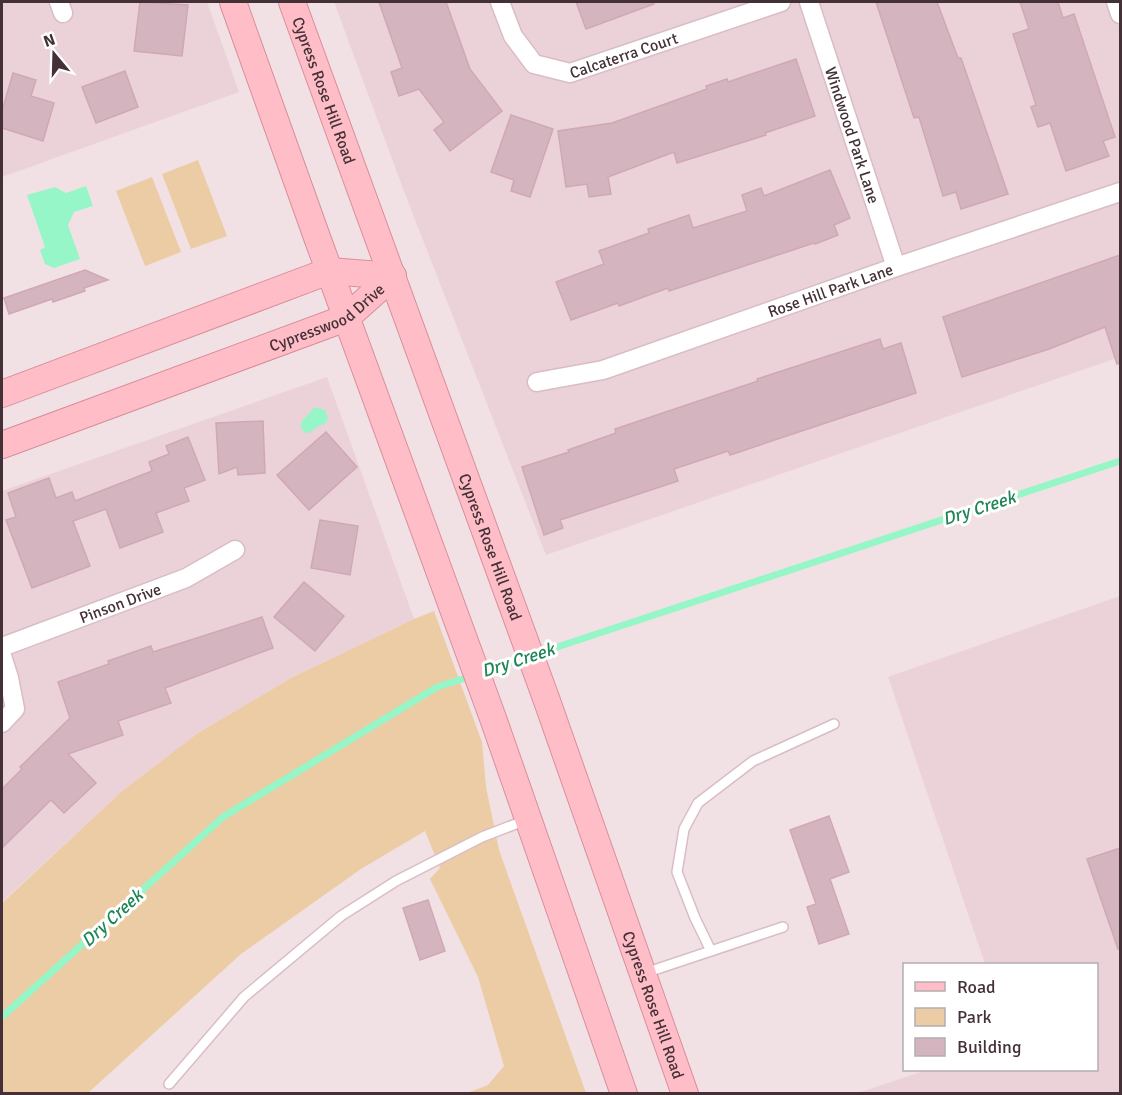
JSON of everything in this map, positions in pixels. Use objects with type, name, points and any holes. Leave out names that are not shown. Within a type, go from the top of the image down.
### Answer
[{"type":"main road","points":[[233,2],[494,721],[624,1094]]},
{"type":"main road","name":"Cypress Rose Hill Road","points":[[292,2],[547,702],[685,1094]]},
{"type":"main road","name":"Cypresswood Drive","points":[[2,394],[329,271],[393,276]]},
{"type":"main road","name":"Cypresswood Drive","points":[[2,445],[346,318],[393,276]]},
{"type":"street","name":"Calcaterra Court","points":[[500,2],[513,36],[534,63],[570,73],[781,2]]},
{"type":"street","name":"Windwood Park Lane","points":[[809,2],[896,267]]},
{"type":"street","points":[[1116,2],[1120,14]]},
{"type":"street","name":"Rose Hill Park Lane","points":[[537,382],[603,370],[896,267],[1120,192]]},
{"type":"street","name":"Pinson Drive","points":[[2,647],[186,578],[235,550]]},
{"type":"street","points":[[2,656],[15,709],[2,723]]},
{"type":"lane","points":[[711,951],[677,872],[684,829],[698,803],[753,761],[834,724]]},
{"type":"lane","points":[[169,1084],[244,997],[341,916],[405,876],[482,837],[528,819]]},
{"type":"lane","points":[[643,974],[783,927]]},
{"type":"shaded area","points":[[2,2],[207,2],[239,92],[2,177]]},
{"type":"shaded area","points":[[334,2],[1120,2],[1120,357],[546,555],[405,194]]},
{"type":"shaded area","points":[[86,186],[93,206],[74,212],[68,225],[80,259],[54,268],[45,264],[40,250],[45,247],[27,195],[55,187],[66,193]]},
{"type":"shaded area","points":[[327,377],[414,619],[291,678],[198,733],[121,792],[2,902],[2,491]]},
{"type":"shaded area","points":[[315,407],[325,410],[327,421],[311,432],[305,433],[301,428],[301,422]]},
{"type":"shaded area","points":[[1120,596],[1120,1093],[855,1094],[924,1071],[1098,1071],[1098,963],[985,963],[888,677]]},
{"type":"green space","points":[[198,160],[227,236],[191,249],[162,174]]},
{"type":"green space","points":[[152,177],[181,252],[145,266],[116,191]]},
{"type":"green space","points":[[434,611],[482,742],[486,787],[499,850],[586,1093],[467,1093],[488,1085],[504,1066],[478,977],[430,879],[440,868],[425,831],[361,869],[241,954],[88,1093],[2,1094],[2,903],[121,792],[198,733],[291,678]]},
{"type":"building","points":[[140,2],[188,5],[182,56],[134,51]]},
{"type":"building","points":[[379,2],[446,2],[470,69],[502,111],[450,151],[434,130],[444,122],[419,89],[399,96],[391,72],[402,68]]},
{"type":"building","points":[[576,2],[654,2],[654,4],[586,29]]},
{"type":"building","points":[[876,2],[937,2],[958,58],[961,58],[1008,194],[961,209],[956,192],[943,196],[919,117],[914,118]]},
{"type":"building","points":[[1020,2],[1058,2],[1063,18],[1074,14],[1115,137],[1103,141],[1109,156],[1066,171],[1050,123],[1038,127],[1031,107],[1036,105],[1013,34],[1029,29]]},
{"type":"building","points":[[796,59],[815,116],[765,133],[766,135],[677,163],[674,152],[608,177],[611,194],[589,197],[587,184],[566,187],[558,131],[612,123],[707,89],[706,86],[727,79],[728,82]]},
{"type":"building","points":[[125,71],[138,107],[96,123],[82,87]]},
{"type":"building","points":[[13,73],[36,80],[31,96],[54,103],[43,141],[2,128],[2,111]]},
{"type":"building","points":[[511,115],[553,129],[530,197],[511,191],[514,180],[491,172]]},
{"type":"building","points":[[830,170],[850,218],[834,225],[838,235],[669,291],[668,288],[571,320],[556,282],[604,264],[599,251],[649,233],[648,229],[689,215],[693,228],[747,211],[742,195],[761,188],[764,196]]},
{"type":"building","points":[[1120,255],[1120,363],[1117,364],[1105,327],[1049,349],[962,377],[943,317]]},
{"type":"building","points":[[85,270],[108,280],[53,302],[52,299],[9,314],[4,298]]},
{"type":"building","points":[[880,339],[883,349],[901,343],[916,393],[730,455],[728,451],[674,469],[678,481],[560,520],[563,528],[544,535],[522,467],[569,452],[568,450],[616,433],[615,429]]},
{"type":"building","points":[[263,421],[265,473],[238,475],[237,467],[219,474],[216,423]]},
{"type":"building","points":[[326,432],[357,467],[309,510],[277,475]]},
{"type":"building","points":[[188,437],[205,480],[184,488],[189,501],[156,513],[163,532],[120,548],[106,509],[73,521],[90,566],[32,588],[6,520],[16,517],[8,493],[49,478],[56,498],[72,492],[75,501],[152,471],[149,462],[169,454],[166,446]]},
{"type":"building","points":[[320,520],[358,526],[350,575],[311,568]]},
{"type":"building","points":[[304,582],[344,616],[315,651],[274,617]]},
{"type":"building","points":[[262,617],[273,648],[165,688],[171,703],[118,721],[123,735],[68,754],[96,783],[64,813],[51,800],[2,848],[2,789],[22,769],[20,767],[70,718],[58,682],[151,646],[153,652]]},
{"type":"building","points":[[829,816],[849,872],[830,879],[849,934],[819,944],[807,907],[816,904],[790,830]]},
{"type":"building","points":[[1120,848],[1120,948],[1118,949],[1087,859]]},
{"type":"building","points":[[428,900],[445,951],[420,960],[403,908]]},
{"type":"waterway","name":"Dry Creek","points":[[536,654],[1120,461]]},
{"type":"waterway","name":"Dry Creek","points":[[482,672],[526,658]]},
{"type":"waterway","name":"Dry Creek","points":[[2,1017],[223,817],[437,687],[472,676]]}]
